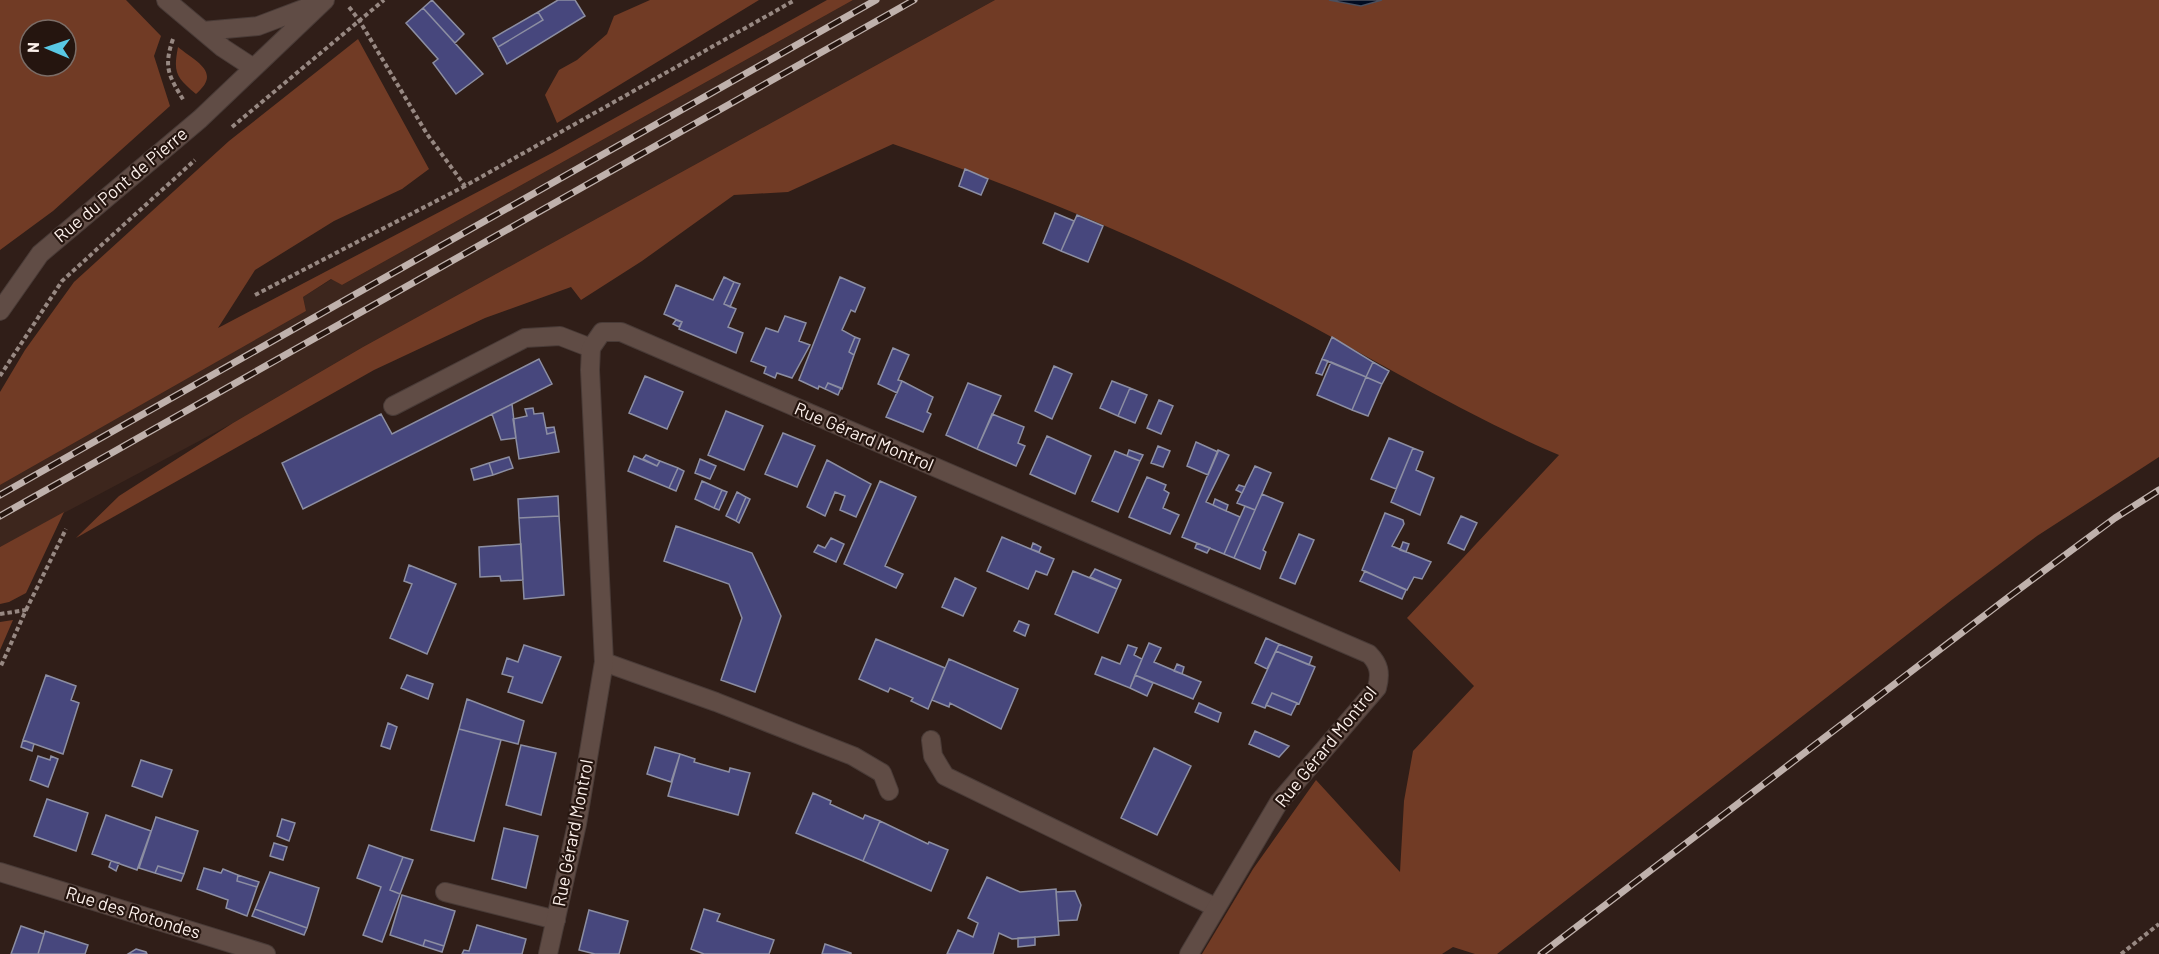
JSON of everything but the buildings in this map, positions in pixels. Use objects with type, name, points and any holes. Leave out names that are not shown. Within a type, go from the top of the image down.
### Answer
[{"type":"street","points":[[166,0],[196,26],[252,67]]},
{"type":"street","name":"Rue du Pont de Pierre","points":[[196,26],[258,26],[324,1]]},
{"type":"street","name":"Rue du Pont de Pierre","points":[[0,311],[40,254],[200,119],[252,67],[324,1]]},
{"type":"street","name":"Rue Gérard Montrol","points":[[549,954],[577,824],[604,662],[591,348],[602,332],[621,332],[1369,654],[1379,670],[1377,687],[1280,802],[1189,954]]},
{"type":"street","points":[[393,406],[525,338],[560,336],[591,348]]},
{"type":"street","points":[[604,662],[716,702],[853,756],[882,773],[889,791]]},
{"type":"street","points":[[931,740],[933,756],[945,776],[1215,908]]},
{"type":"street","name":"Rue des Rotondes","points":[[0,872],[233,949],[266,954]]},
{"type":"street","points":[[445,892],[556,921]]},
{"type":"path","points":[[343,0],[359,20],[427,134],[465,186]]},
{"type":"path","points":[[196,26],[173,38],[168,54],[167,73],[188,107],[200,119],[215,142],[384,0]]},
{"type":"path","points":[[255,295],[465,186],[795,0]]},
{"type":"path","points":[[0,376],[62,281],[198,158]]},
{"type":"path","points":[[0,668],[66,529]]},
{"type":"path","points":[[0,614],[26,610]]},
{"type":"path","points":[[2121,954],[2159,924]]},
{"type":"shaded area","points":[[0,0],[126,0],[161,36],[154,56],[170,106],[53,211],[0,250]]},
{"type":"shaded area","points":[[650,0],[759,0],[557,123],[545,95],[559,70],[577,60],[607,34],[614,16]]},
{"type":"shaded area","points":[[827,0],[853,0],[342,285],[331,279],[303,297],[306,311],[0,485],[0,392],[25,350],[74,282],[229,141],[358,39],[429,169],[402,189],[334,221],[255,270],[218,328],[552,153]]},
{"type":"shaded area","points":[[853,0],[995,0],[363,347],[233,423],[0,547],[0,485],[306,311],[303,297],[332,279],[342,285]]},
{"type":"shaded area","points":[[995,0],[1329,0],[1361,6],[1382,0],[2159,0],[2159,457],[2037,536],[1953,599],[1497,954],[1475,954],[1453,947],[1442,954],[1202,954],[1253,869],[1316,780],[1400,872],[1404,801],[1413,751],[1474,686],[1407,618],[1559,455],[1480,418],[1288,313],[1162,251],[1028,194],[893,144],[788,192],[734,195],[642,261],[581,300],[571,287],[485,318],[374,370],[76,538],[119,496],[233,423],[363,347]]},
{"type":"shaded area","points":[[178,47],[204,68],[206,73],[207,79],[196,94],[180,79],[176,69]]},
{"type":"shaded area","points":[[64,512],[26,593],[0,604],[0,547]]},
{"type":"shaded area","points":[[13,620],[0,650],[0,622]]},
{"type":"water","points":[[1329,0],[1382,0],[1361,6]]},
{"type":"railway","points":[[0,495],[876,0]]},
{"type":"railway","points":[[0,516],[914,0]]},
{"type":"railway","points":[[1541,954],[2006,599],[2115,518],[2159,490]]}]
